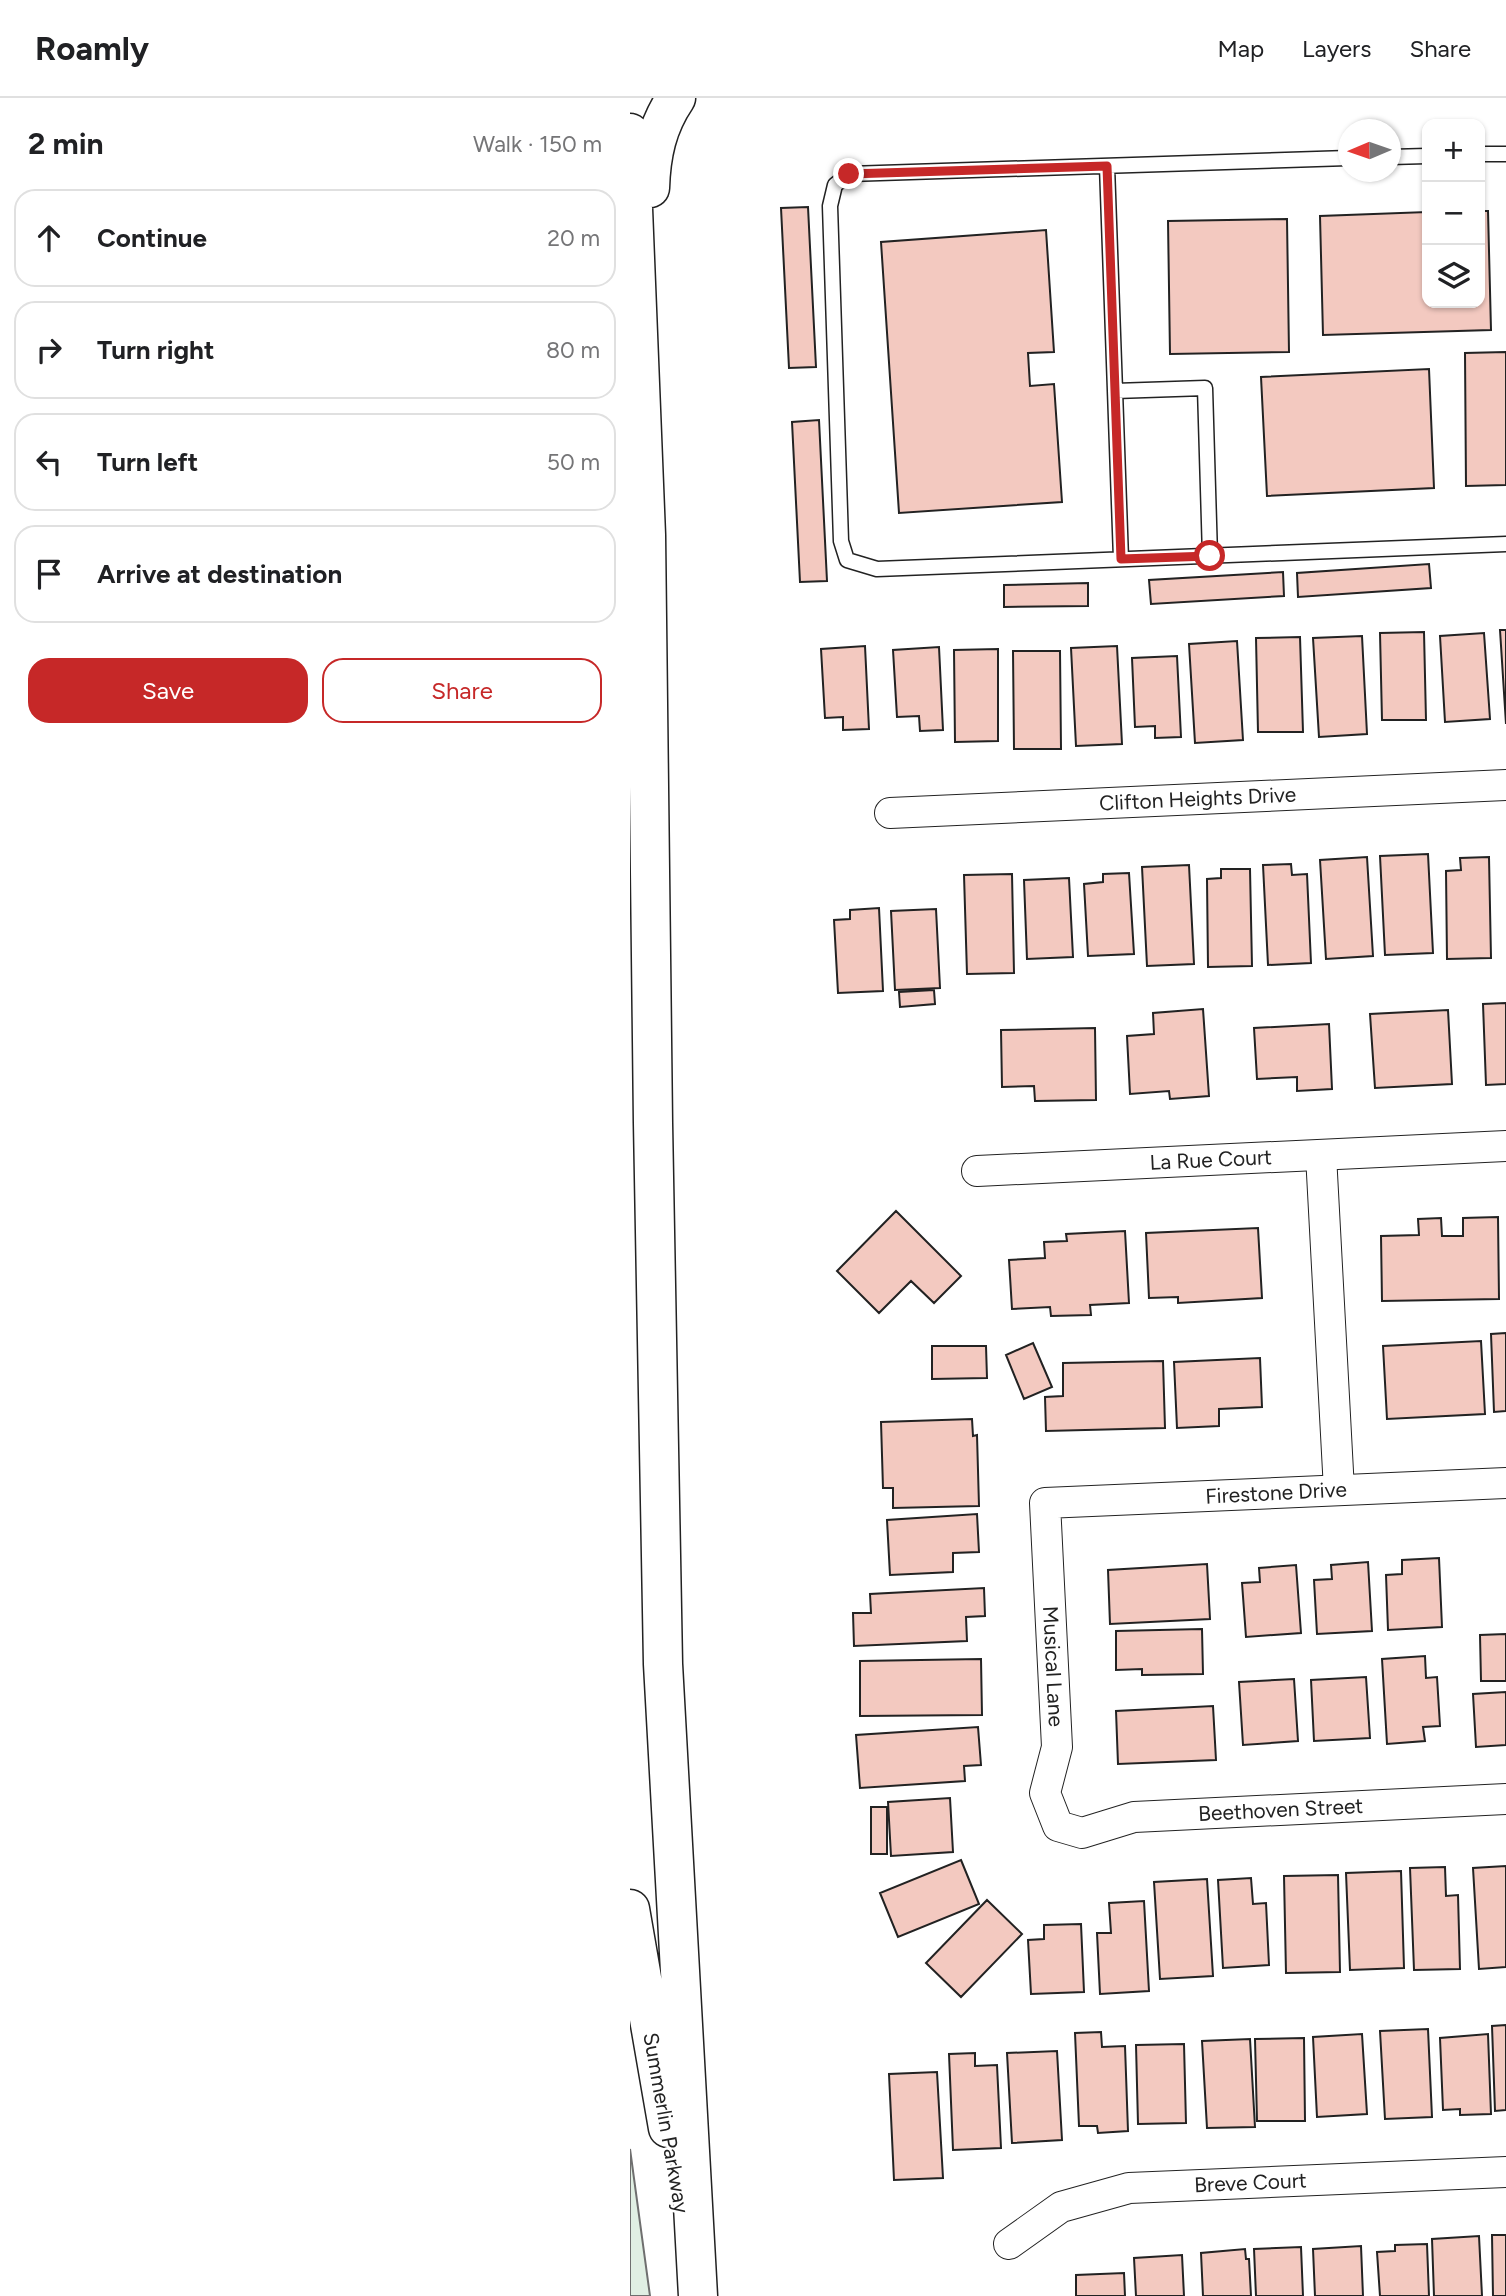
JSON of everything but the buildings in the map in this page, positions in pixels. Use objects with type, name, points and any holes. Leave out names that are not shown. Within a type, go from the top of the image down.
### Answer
[{"type":"highway","points":[[639,400],[651,162],[660,124],[676,98]]},
{"type":"highway","points":[[630,133],[646,534],[663,1664],[697,2296]]},
{"type":"highway","name":"Summerlin Parkway","points":[[630,1909],[697,2296]]},
{"type":"street","name":"Clifton Heights Drive","points":[[890,813],[1506,785]]},
{"type":"street","name":"La Rue Court","points":[[977,1171],[1506,1146]]},
{"type":"street","points":[[1321,1155],[1339,1490]]},
{"type":"street","name":"Firestone Drive","points":[[1045,1503],[1506,1483]]},
{"type":"street","name":"Musical Lane","points":[[1045,1503],[1057,1747],[1045,1793],[1058,1826]]},
{"type":"street","name":"Beethoven Street","points":[[1058,1826],[1082,1833],[1134,1817],[1506,1799]]},
{"type":"street","name":"Breve Court","points":[[1009,2244],[1061,2207],[1129,2188],[1506,2172]]},
{"type":"lane","points":[[1485,154],[1506,154]]},
{"type":"lane","points":[[1401,157],[1422,156]]},
{"type":"lane","points":[[1338,159],[849,174],[835,185],[830,205],[841,541],[847,560],[877,569],[1506,544]]},
{"type":"lane","points":[[1107,166],[1121,559]]},
{"type":"lane","points":[[1115,391],[1205,388],[1210,556]]},
{"type":"green space","points":[[630,2149],[650,2296],[630,2296]]},
{"type":"route","points":[[849,174],[1107,166],[1121,559],[1210,556]]}]
